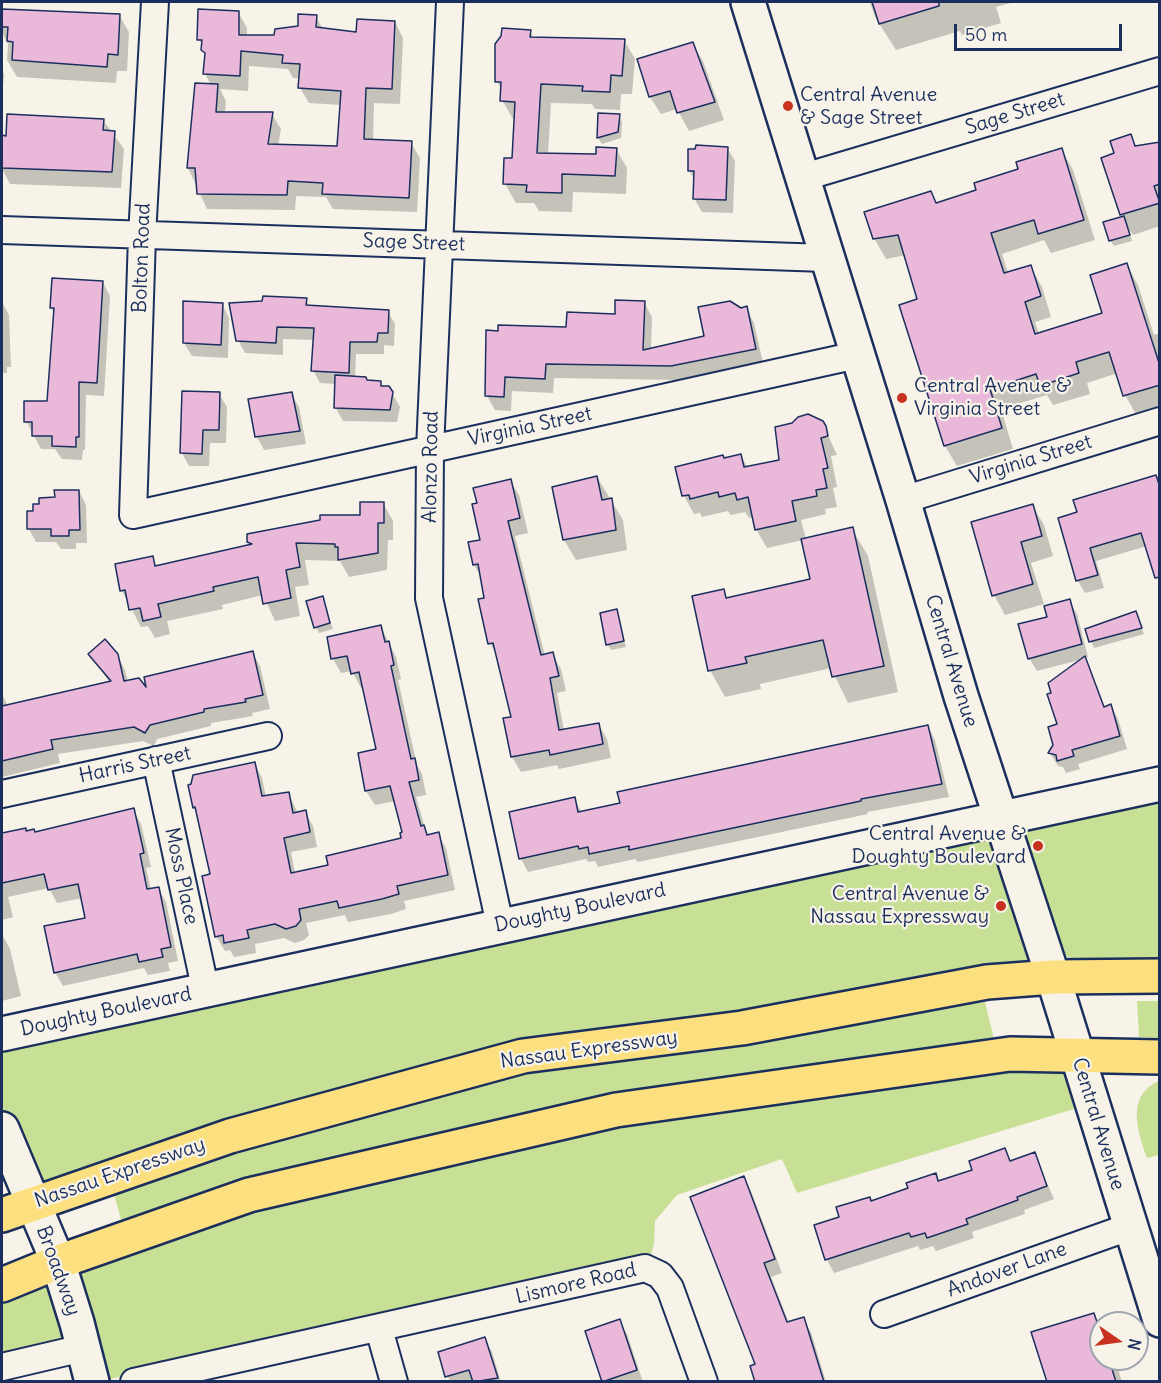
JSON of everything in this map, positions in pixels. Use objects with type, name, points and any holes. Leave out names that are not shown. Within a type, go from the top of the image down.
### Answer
[{"type":"highway","name":"Nassau Expressway","points":[[2,1215],[33,1202],[230,1136],[523,1056],[742,1028],[987,982],[1053,977],[1160,976]]},
{"type":"highway","points":[[2,1285],[57,1262],[249,1196],[616,1110],[1010,1054],[1160,1056]]},
{"type":"main road","name":"Central Avenue","points":[[748,2],[1000,817],[1053,977],[1129,1227],[1160,1320]]},
{"type":"main road","name":"Doughty Boulevard","points":[[2,1034],[206,992],[500,926],[1160,784]]},
{"type":"main road","name":"Broadway","points":[[2,1129],[57,1262],[84,1348],[92,1382]]},
{"type":"street","name":"Bolton Road","points":[[133,515],[142,236],[155,2]]},
{"type":"street","name":"Alonzo Road","points":[[450,2],[430,449],[429,598],[500,926]]},
{"type":"street","name":"Sage Street","points":[[801,178],[1160,70]]},
{"type":"street","name":"Sage Street","points":[[2,230],[142,236],[438,243],[826,258]]},
{"type":"street","name":"Virginia Street","points":[[133,515],[857,355]]},
{"type":"street","name":"Virginia Street","points":[[903,500],[1160,421]]},
{"type":"street","name":"Harris Street","points":[[2,794],[268,736]]},
{"type":"street","name":"Moss Place","points":[[156,760],[206,992]]},
{"type":"street","name":"Andover Lane","points":[[884,1314],[1129,1227]]},
{"type":"street","name":"Lismore Road","points":[[379,1329],[645,1268],[660,1275],[670,1288],[704,1382]]},
{"type":"street","points":[[134,1382],[379,1329],[394,1382]]},
{"type":"street","points":[[2,1367],[84,1348]]},
{"type":"green space","points":[[1159,788],[1159,960],[1082,961],[1062,955],[1004,820]]},
{"type":"green space","points":[[999,820],[1038,964],[527,1052],[46,1185],[25,1174],[2,1109],[2,1041]]},
{"type":"green space","points":[[1137,1001],[1159,1001],[1159,1038],[1139,1037]]},
{"type":"green space","points":[[985,1002],[998,1056],[873,1067],[125,1234],[112,1187],[370,1102],[633,1049]]},
{"type":"green space","points":[[1067,1066],[1084,1106],[797,1193],[782,1159],[677,1195],[655,1221],[651,1256],[642,1263],[101,1381],[76,1267],[249,1200],[608,1116],[971,1069]]},
{"type":"green space","points":[[1159,1081],[1159,1155],[1147,1158],[1138,1126],[1138,1105],[1148,1088]]},
{"type":"green space","points":[[54,1267],[75,1346],[2,1360],[2,1288]]},
{"type":"building","points":[[872,2],[939,2],[939,6],[879,24]]},
{"type":"building","points":[[2,9],[120,14],[118,55],[108,54],[107,67],[12,60],[13,42],[7,41],[8,27],[2,27]]},
{"type":"building","points":[[198,9],[239,11],[239,35],[274,35],[275,29],[298,26],[298,14],[317,15],[316,27],[356,32],[357,19],[395,21],[392,89],[366,88],[364,139],[412,141],[409,198],[322,194],[323,183],[288,181],[287,195],[197,194],[195,168],[187,168],[195,83],[218,84],[216,112],[273,112],[268,144],[337,146],[341,91],[298,88],[300,64],[282,63],[283,55],[241,51],[240,76],[203,74],[205,53],[201,50],[202,40],[197,40]]},
{"type":"building","points":[[502,28],[531,30],[530,37],[625,39],[622,76],[611,75],[610,92],[582,91],[583,86],[541,84],[537,153],[596,154],[596,147],[617,148],[615,176],[562,174],[562,193],[526,192],[527,185],[503,184],[504,158],[512,158],[515,102],[500,101],[501,82],[495,82],[495,44],[501,36]]},
{"type":"building","points":[[693,42],[715,102],[677,113],[670,91],[649,97],[637,59]]},
{"type":"building","points":[[598,113],[620,114],[618,132],[597,138]]},
{"type":"building","points":[[7,114],[104,119],[103,130],[115,131],[112,172],[2,168],[2,135],[6,136]]},
{"type":"building","points":[[1131,134],[1135,146],[1160,142],[1160,184],[1154,186],[1160,203],[1120,215],[1101,158],[1114,153],[1110,141]]},
{"type":"building","points":[[696,145],[728,147],[726,200],[693,199],[694,171],[688,171],[688,149],[695,149]]},
{"type":"building","points":[[1062,148],[1084,220],[1038,234],[1034,220],[991,233],[1004,273],[1031,265],[1041,296],[1025,302],[1035,334],[1102,313],[1090,275],[1127,263],[1160,366],[1160,385],[1123,396],[1109,352],[1076,362],[1079,373],[1040,386],[1036,374],[990,389],[1002,428],[944,446],[899,305],[917,299],[898,235],[873,239],[864,212],[931,191],[936,203],[976,190],[974,183],[1018,169],[1016,162]]},
{"type":"building","points":[[1124,216],[1130,235],[1109,241],[1103,222]]},
{"type":"building","points":[[52,278],[103,281],[97,383],[79,382],[79,437],[76,437],[76,447],[52,446],[52,436],[32,436],[32,422],[24,422],[24,401],[47,401],[54,308],[50,308]]},
{"type":"building","points":[[263,296],[307,298],[306,305],[389,310],[388,333],[378,333],[377,342],[350,342],[349,373],[311,371],[314,328],[277,327],[276,343],[236,341],[229,303],[262,301]]},
{"type":"building","points":[[615,300],[645,301],[643,350],[704,336],[698,307],[730,301],[741,308],[747,306],[756,349],[671,366],[546,364],[545,379],[505,377],[504,397],[485,396],[486,330],[498,331],[498,325],[566,327],[567,312],[615,314]]},
{"type":"building","points":[[183,301],[223,303],[221,345],[183,343]]},
{"type":"building","points":[[335,375],[366,377],[367,380],[381,381],[381,386],[389,386],[393,392],[390,410],[334,408]]},
{"type":"building","points":[[182,391],[220,392],[219,430],[203,430],[202,454],[180,453]]},
{"type":"building","points":[[292,392],[300,431],[255,437],[248,399]]},
{"type":"building","points":[[808,414],[823,421],[826,426],[828,436],[821,438],[828,468],[823,469],[827,488],[816,490],[817,496],[792,501],[796,521],[755,530],[748,497],[737,500],[735,493],[719,497],[718,492],[690,499],[689,495],[682,496],[675,467],[723,455],[724,458],[741,454],[744,467],[779,460],[775,427],[792,423],[798,417]]},
{"type":"building","points":[[1156,475],[1160,487],[1160,577],[1155,578],[1141,533],[1090,548],[1098,575],[1076,581],[1058,518],[1077,512],[1073,500]]},
{"type":"building","points":[[597,476],[602,500],[612,498],[616,530],[563,540],[552,487]]},
{"type":"building","points":[[511,479],[520,518],[508,521],[541,655],[553,652],[559,676],[550,678],[559,730],[599,723],[603,744],[550,755],[549,750],[511,757],[503,718],[511,717],[493,643],[488,644],[478,599],[484,598],[478,564],[473,565],[468,542],[480,540],[472,504],[477,503],[473,488]]},
{"type":"building","points":[[54,490],[79,490],[80,530],[69,530],[69,536],[51,536],[51,529],[27,529],[27,511],[33,511],[33,504],[39,504],[39,498],[55,497]]},
{"type":"building","points":[[360,502],[384,502],[384,523],[378,523],[378,553],[338,560],[338,547],[335,547],[335,544],[296,543],[300,567],[286,570],[291,598],[263,604],[258,577],[213,587],[214,591],[158,604],[161,617],[143,621],[140,608],[129,610],[125,590],[120,591],[115,564],[153,556],[155,566],[252,544],[247,542],[247,534],[320,520],[320,515],[360,515]]},
{"type":"building","points":[[1033,504],[1042,536],[1021,542],[1033,584],[992,596],[971,522]]},
{"type":"building","points":[[853,527],[884,666],[832,677],[823,640],[745,657],[747,663],[708,671],[692,596],[724,589],[726,598],[810,579],[801,539]]},
{"type":"building","points":[[323,596],[330,623],[314,628],[306,601]]},
{"type":"building","points":[[1070,599],[1082,644],[1028,659],[1018,624],[1047,617],[1044,606]]},
{"type":"building","points":[[617,609],[624,641],[606,645],[600,613]]},
{"type":"building","points":[[1136,611],[1142,628],[1089,642],[1085,629]]},
{"type":"building","points":[[381,625],[385,642],[389,641],[394,665],[391,666],[411,759],[415,758],[419,780],[409,782],[421,826],[424,825],[427,835],[439,832],[448,875],[397,886],[399,894],[382,899],[339,908],[337,901],[299,909],[301,920],[296,926],[286,929],[275,924],[247,930],[249,938],[224,943],[223,935],[215,937],[202,876],[210,874],[188,785],[191,784],[193,775],[255,762],[262,796],[289,792],[293,813],[306,810],[310,832],[284,838],[291,873],[328,865],[326,856],[401,838],[400,833],[402,832],[390,786],[365,791],[358,753],[376,749],[359,672],[351,674],[347,656],[331,659],[327,637]]},
{"type":"building","points":[[105,639],[118,654],[124,681],[139,678],[146,687],[144,677],[253,651],[263,695],[245,699],[246,702],[204,709],[204,712],[150,725],[145,733],[134,727],[51,740],[53,749],[2,761],[2,706],[111,681],[88,654]]},
{"type":"building","points":[[1085,656],[1104,707],[1111,704],[1120,736],[1072,750],[1074,756],[1057,761],[1056,755],[1048,753],[1053,745],[1048,727],[1057,724],[1047,694],[1051,693],[1048,683]]},
{"type":"building","points":[[928,725],[942,784],[861,799],[861,801],[629,850],[629,846],[589,854],[588,847],[579,849],[578,846],[519,859],[509,812],[575,797],[578,812],[620,803],[617,792]]},
{"type":"building","points":[[134,808],[144,853],[140,854],[147,889],[159,887],[171,947],[161,949],[163,957],[139,962],[137,954],[54,973],[44,926],[85,918],[78,884],[48,890],[44,874],[2,883],[2,833],[26,828],[26,831],[34,829],[35,832]]},
{"type":"building","points":[[1005,1148],[1010,1161],[1035,1152],[1047,1186],[1017,1197],[1018,1200],[966,1219],[968,1224],[927,1238],[925,1233],[911,1237],[909,1233],[825,1260],[814,1225],[839,1217],[836,1207],[870,1197],[871,1201],[908,1188],[906,1183],[936,1173],[938,1181],[972,1170],[969,1161]]},
{"type":"building","points":[[744,1176],[775,1259],[764,1263],[787,1322],[804,1317],[824,1382],[755,1382],[750,1366],[755,1364],[690,1197]]},
{"type":"building","points":[[1089,1315],[1089,1371],[1113,1371],[1116,1382],[1047,1382],[1031,1332]]},
{"type":"building","points":[[620,1319],[637,1370],[602,1382],[585,1331]]},
{"type":"building","points":[[485,1337],[498,1378],[473,1382],[469,1370],[445,1377],[438,1352]]},
{"type":"place","name":"Central Avenue & Sage Street","points":[[788,106]]},
{"type":"place","name":"Central Avenue & Virginia Street","points":[[902,398]]},
{"type":"place","name":"Central Avenue & Doughty Boulevard","points":[[1038,846]]},
{"type":"place","name":"Central Avenue & Nassau Expressway","points":[[1001,906]]}]
